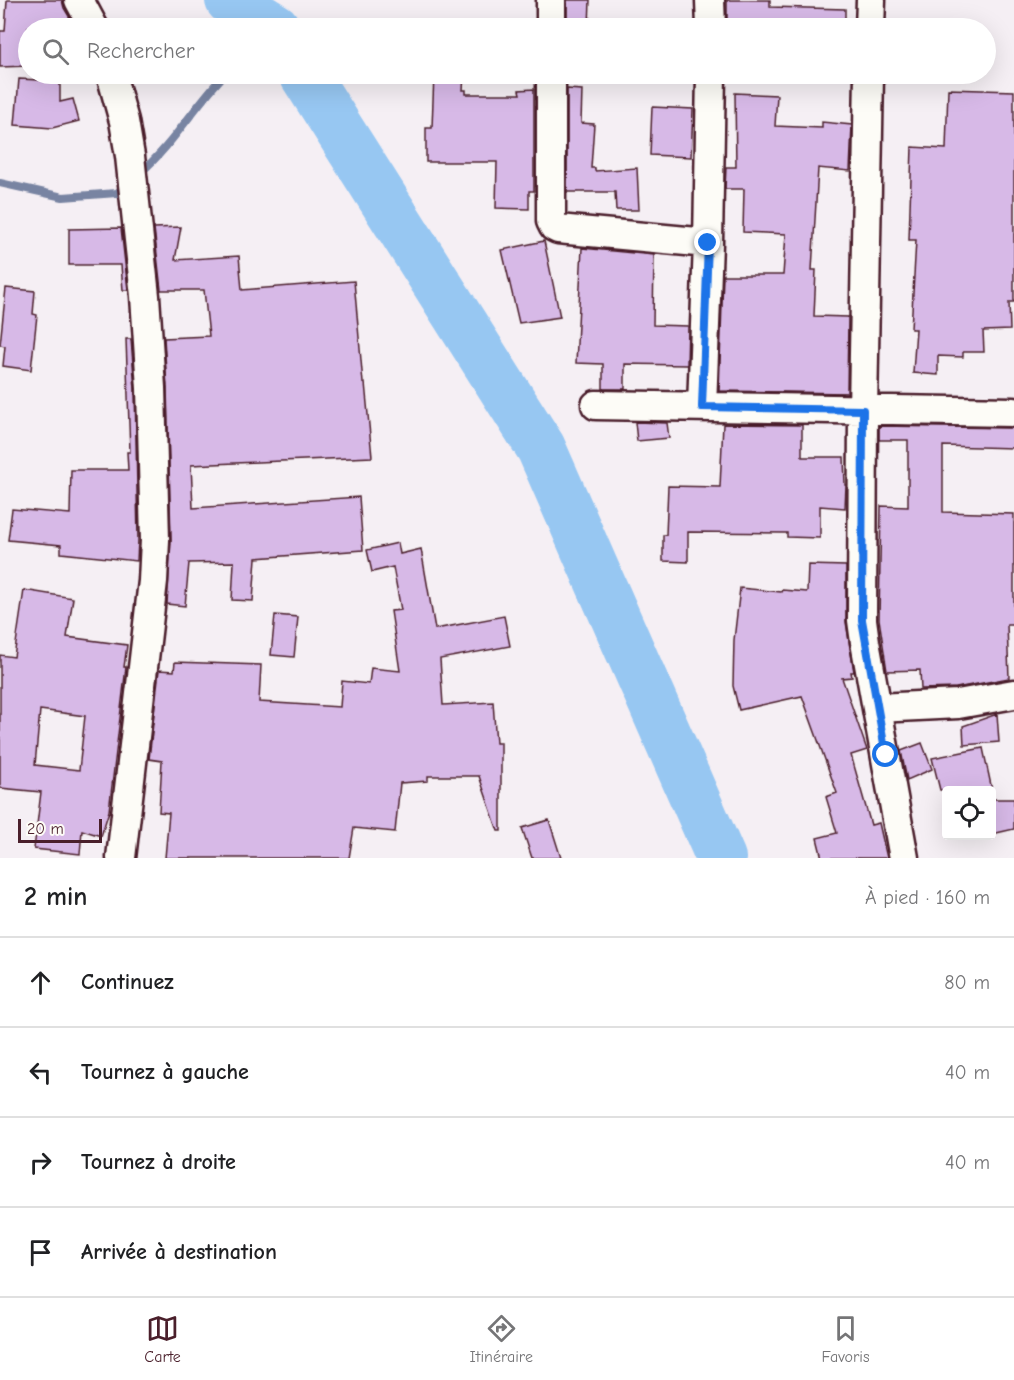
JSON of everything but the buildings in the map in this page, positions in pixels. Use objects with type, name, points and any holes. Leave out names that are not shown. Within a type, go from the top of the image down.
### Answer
[{"type":"street","points":[[79,0],[89,18]]},
{"type":"street","points":[[551,0],[551,18]]},
{"type":"street","points":[[710,0],[711,18]]},
{"type":"street","points":[[870,18],[871,0]]},
{"type":"street","points":[[114,84],[124,121],[130,156],[145,296],[151,388],[155,540],[121,858]]},
{"type":"street","points":[[551,84],[551,221],[554,226],[558,229],[708,243]]},
{"type":"street","points":[[702,407],[711,84]]},
{"type":"street","points":[[869,84],[862,620],[904,858]]},
{"type":"street","points":[[597,405],[1014,412]]},
{"type":"street","points":[[877,708],[958,704],[1014,694]]},
{"type":"waterway","points":[[218,0],[221,18]]},
{"type":"waterway","points":[[230,0],[259,18]]},
{"type":"waterway","points":[[139,174],[163,150],[216,84]]},
{"type":"waterway","points":[[310,84],[541,448],[721,858]]},
{"type":"waterway","points":[[0,183],[63,197],[117,193],[127,184]]},
{"type":"route","points":[[708,243],[702,407],[863,410],[862,620],[886,755]]}]
